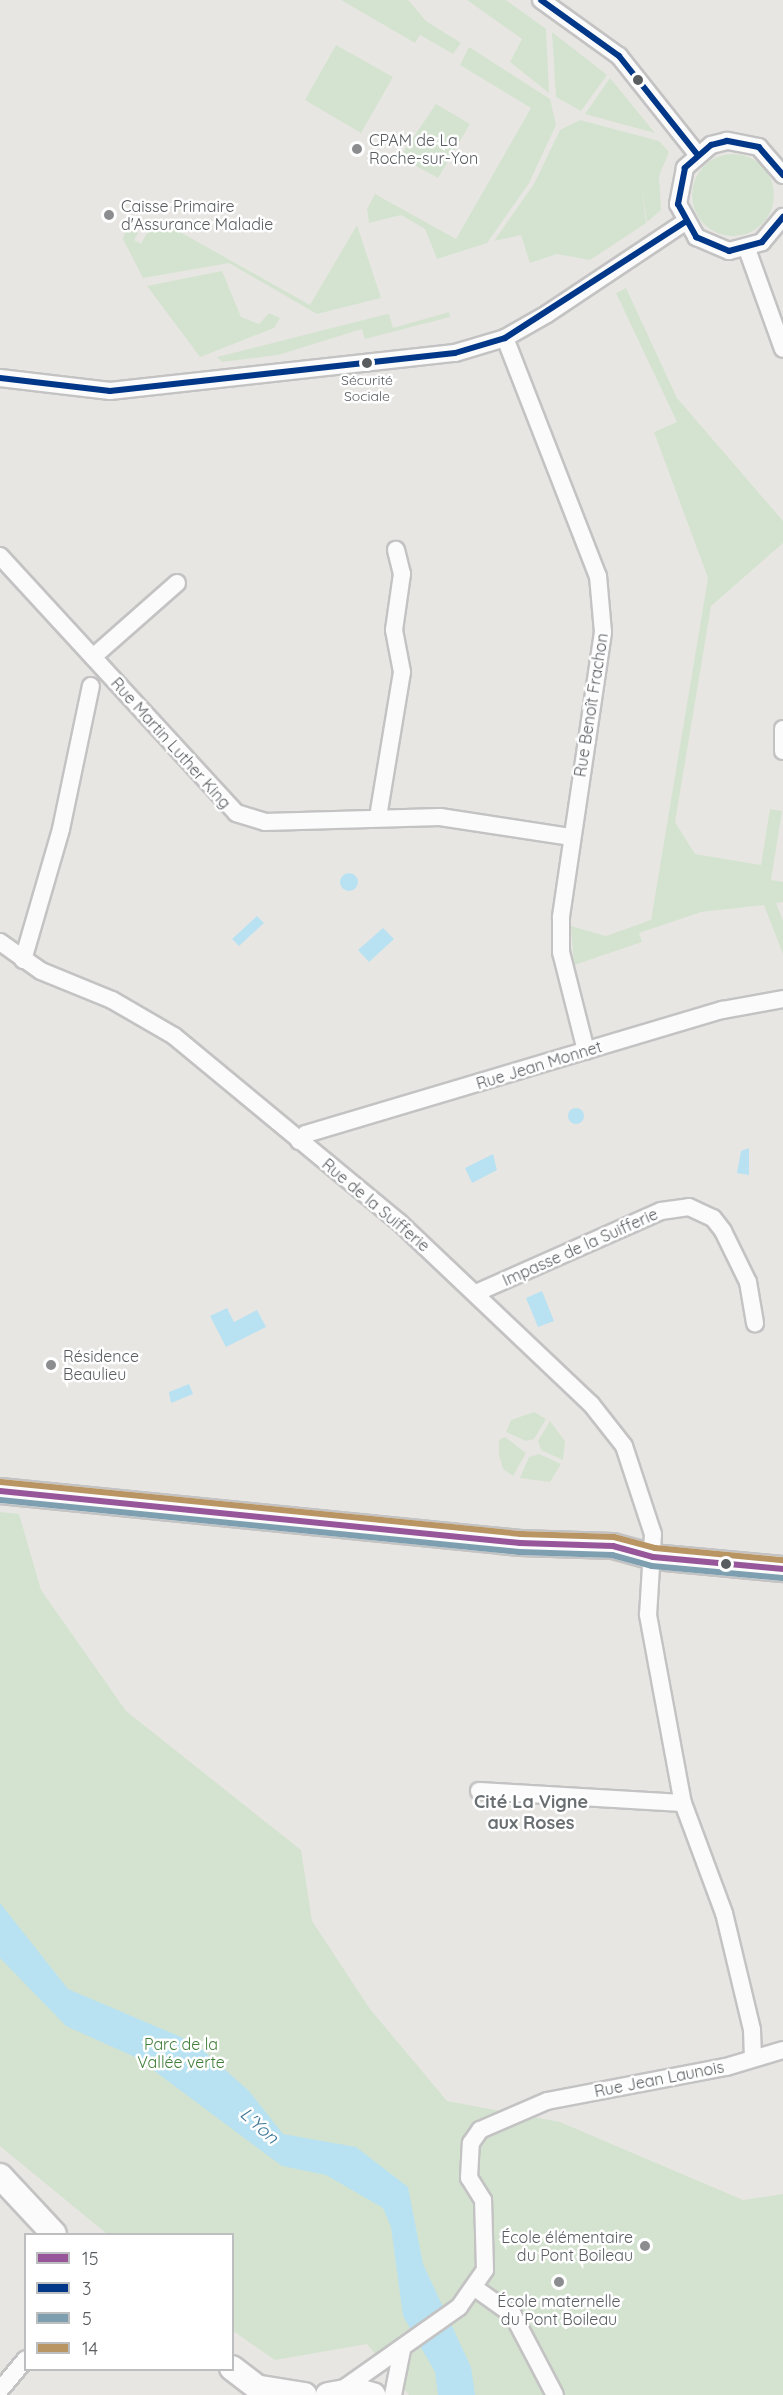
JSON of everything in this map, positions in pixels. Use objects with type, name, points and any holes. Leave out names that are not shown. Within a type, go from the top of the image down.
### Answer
[{"type":"main road","points":[[0,1491],[520,1544],[613,1546],[653,1557],[783,1569]]},
{"type":"main road","points":[[0,2175],[52,2233]]},
{"type":"main road","points":[[234,2370],[264,2392],[304,2395]]},
{"type":"main road","points":[[334,2393],[373,2395]]},
{"type":"street","points":[[541,0],[619,56],[698,154]]},
{"type":"street","points":[[783,175],[771,157],[743,142],[727,141],[698,154],[679,186],[685,222],[711,246],[747,249],[774,231],[783,217]]},
{"type":"street","points":[[0,378],[110,391],[198,385],[455,353],[505,338],[685,222]]},
{"type":"street","points":[[747,249],[783,349]]},
{"type":"street","name":"Rue Benoît Frachon","points":[[505,338],[598,576],[603,632],[571,837],[561,952],[586,1051]]},
{"type":"street","points":[[378,817],[402,672],[394,630],[402,574],[396,550]]},
{"type":"street","name":"Rue Martin Luther King","points":[[0,556],[236,813],[265,822],[440,817],[571,837]]},
{"type":"street","points":[[93,657],[177,583]]},
{"type":"street","points":[[23,960],[61,829],[91,686]]},
{"type":"street","points":[[783,729],[783,751]]},
{"type":"street","name":"Rue de la Suifferie","points":[[0,942],[23,960],[174,1036],[476,1293],[591,1404],[624,1446],[653,1534],[648,1615],[683,1803],[724,1913],[752,2030],[753,2055]]},
{"type":"street","name":"Rue Jean Monnet","points":[[299,1141],[306,1134],[723,1010],[783,999]]},
{"type":"street","name":"Impasse de la Suifferie","points":[[476,1293],[661,1211],[689,1207],[713,1218],[723,1231],[748,1282],[755,1323]]},
{"type":"street","points":[[479,1791],[683,1803]]},
{"type":"street","name":"Rue Jean Launois","points":[[475,2288],[488,2252],[483,2199],[469,2178],[471,2143],[480,2130],[504,2117],[568,2097],[726,2067],[753,2055],[783,2050]]},
{"type":"street","points":[[334,2393],[402,2350],[459,2307],[475,2288],[513,2315],[555,2395]]},
{"type":"street","points":[[393,2395],[402,2350]]},
{"type":"street","points":[[0,2390],[24,2361]]},
{"type":"green space","points":[[341,0],[408,0],[426,21],[461,43],[453,54],[420,35],[415,43]]},
{"type":"green space","points":[[467,0],[506,0],[546,29],[549,93],[510,62],[522,39]]},
{"type":"green space","points":[[552,32],[607,75],[581,111],[556,97]]},
{"type":"green space","points":[[336,45],[393,77],[361,133],[305,100]]},
{"type":"green space","points":[[469,47],[550,99],[556,125],[529,183],[487,243],[437,259],[425,229],[401,215],[369,223],[367,209],[375,194],[456,239],[531,108],[460,65]]},
{"type":"green space","points":[[610,78],[655,133],[585,114]]},
{"type":"green space","points":[[436,104],[470,124],[438,178],[400,157]]},
{"type":"green space","points":[[580,120],[659,141],[669,152],[659,176],[661,210],[647,222],[642,189],[646,223],[590,260],[557,254],[530,263],[521,235],[494,241],[534,184],[560,130]]},
{"type":"green space","points":[[733,154],[749,157],[762,166],[771,179],[774,195],[771,211],[762,224],[749,233],[733,236],[717,233],[704,224],[695,211],[692,195],[695,179],[704,166],[717,157]]},
{"type":"green space","points":[[155,218],[310,305],[357,225],[381,298],[317,314],[229,263],[143,278],[123,239],[126,226],[138,233],[134,240],[141,244]]},
{"type":"green space","points":[[222,271],[241,317],[259,324],[269,313],[280,318],[274,328],[200,357],[147,286]]},
{"type":"green space","points":[[626,288],[677,398],[783,521],[783,543],[711,606],[675,822],[695,854],[761,865],[770,809],[782,811],[771,880],[783,882],[783,902],[776,903],[783,921],[783,954],[764,905],[701,912],[639,933],[642,942],[574,965],[571,926],[606,936],[651,920],[708,578],[654,432],[677,422],[616,293]]},
{"type":"green space","points":[[449,312],[450,317],[365,339],[362,329],[278,355],[222,362],[217,357],[383,315],[389,314],[393,328]]},
{"type":"green space","points":[[534,1412],[546,1419],[534,1439],[526,1441],[506,1432],[511,1420]]},
{"type":"green space","points":[[550,1421],[565,1441],[563,1460],[541,1450],[538,1441]]},
{"type":"green space","points":[[505,1437],[526,1453],[513,1476],[503,1469],[499,1455],[499,1440]]},
{"type":"green space","points":[[539,1454],[561,1464],[550,1482],[520,1478],[529,1457]]},
{"type":"green space","name":"Parc de la Vallée verte","points":[[0,1512],[19,1514],[41,1590],[126,1711],[301,1850],[312,1921],[370,2009],[447,2101],[560,2122],[743,2200],[783,2194],[783,2395],[409,2395],[367,2344],[275,2360],[234,2332],[234,2233],[106,2233],[0,2146]]},
{"type":"water","points":[[349,873],[355,876],[358,882],[355,888],[349,891],[343,888],[340,882],[343,876]]},
{"type":"water","points":[[257,916],[264,923],[239,946],[232,939]]},
{"type":"water","points":[[383,928],[394,939],[369,962],[358,950]]},
{"type":"water","points":[[573,1108],[579,1108],[584,1116],[582,1122],[573,1124],[568,1119],[568,1113]]},
{"type":"water","points":[[749,1148],[749,1175],[737,1173],[741,1151]]},
{"type":"water","points":[[493,1154],[497,1170],[472,1183],[465,1168]]},
{"type":"water","points":[[542,1291],[554,1321],[538,1327],[526,1298]]},
{"type":"water","points":[[227,1308],[234,1322],[257,1310],[266,1327],[226,1347],[210,1316]]},
{"type":"water","points":[[189,1384],[193,1394],[171,1403],[169,1392]]},
{"type":"water","name":"L'Yon","points":[[0,1903],[68,1989],[195,2043],[249,2091],[283,2134],[356,2147],[408,2187],[423,2264],[471,2367],[475,2395],[438,2395],[435,2372],[403,2316],[391,2227],[383,2208],[326,2175],[282,2166],[137,2058],[66,2026],[0,1958]]},
{"type":"transit line","name":"3","points":[[541,0],[619,56],[697,154]]},
{"type":"transit line","name":"3","points":[[783,175],[759,147],[727,141],[711,145],[685,168],[678,204],[696,237],[729,251],[762,242],[783,217]]},
{"type":"transit line","name":"3","points":[[0,378],[110,391],[455,353],[505,338],[685,222]]},
{"type":"transit line","name":"14","points":[[1,1482],[521,1534],[614,1537],[655,1548],[783,1560]]},
{"type":"transit line","name":"15","points":[[0,1491],[520,1543],[613,1546],[653,1557],[783,1569]]},
{"type":"transit line","name":"5","points":[[0,1500],[519,1552],[612,1555],[652,1566],[782,1578]]},
{"type":"place","name":"CPAM de La Roche-sur-Yon","points":[[357,149]]},
{"type":"place","name":"Caisse Primaire d'Assurance Maladie","points":[[109,215]]},
{"type":"place","name":"Sécurité Sociale","points":[[367,363]]},
{"type":"place","name":"Résidence Beaulieu","points":[[51,1365]]},
{"type":"place","name":"École élémentaire du Pont Boileau","points":[[645,2246]]},
{"type":"place","name":"École maternelle du Pont Boileau","points":[[559,2282]]},
{"type":"district","name":"Cité La Vigne aux Roses","points":[[531,1813]]}]
